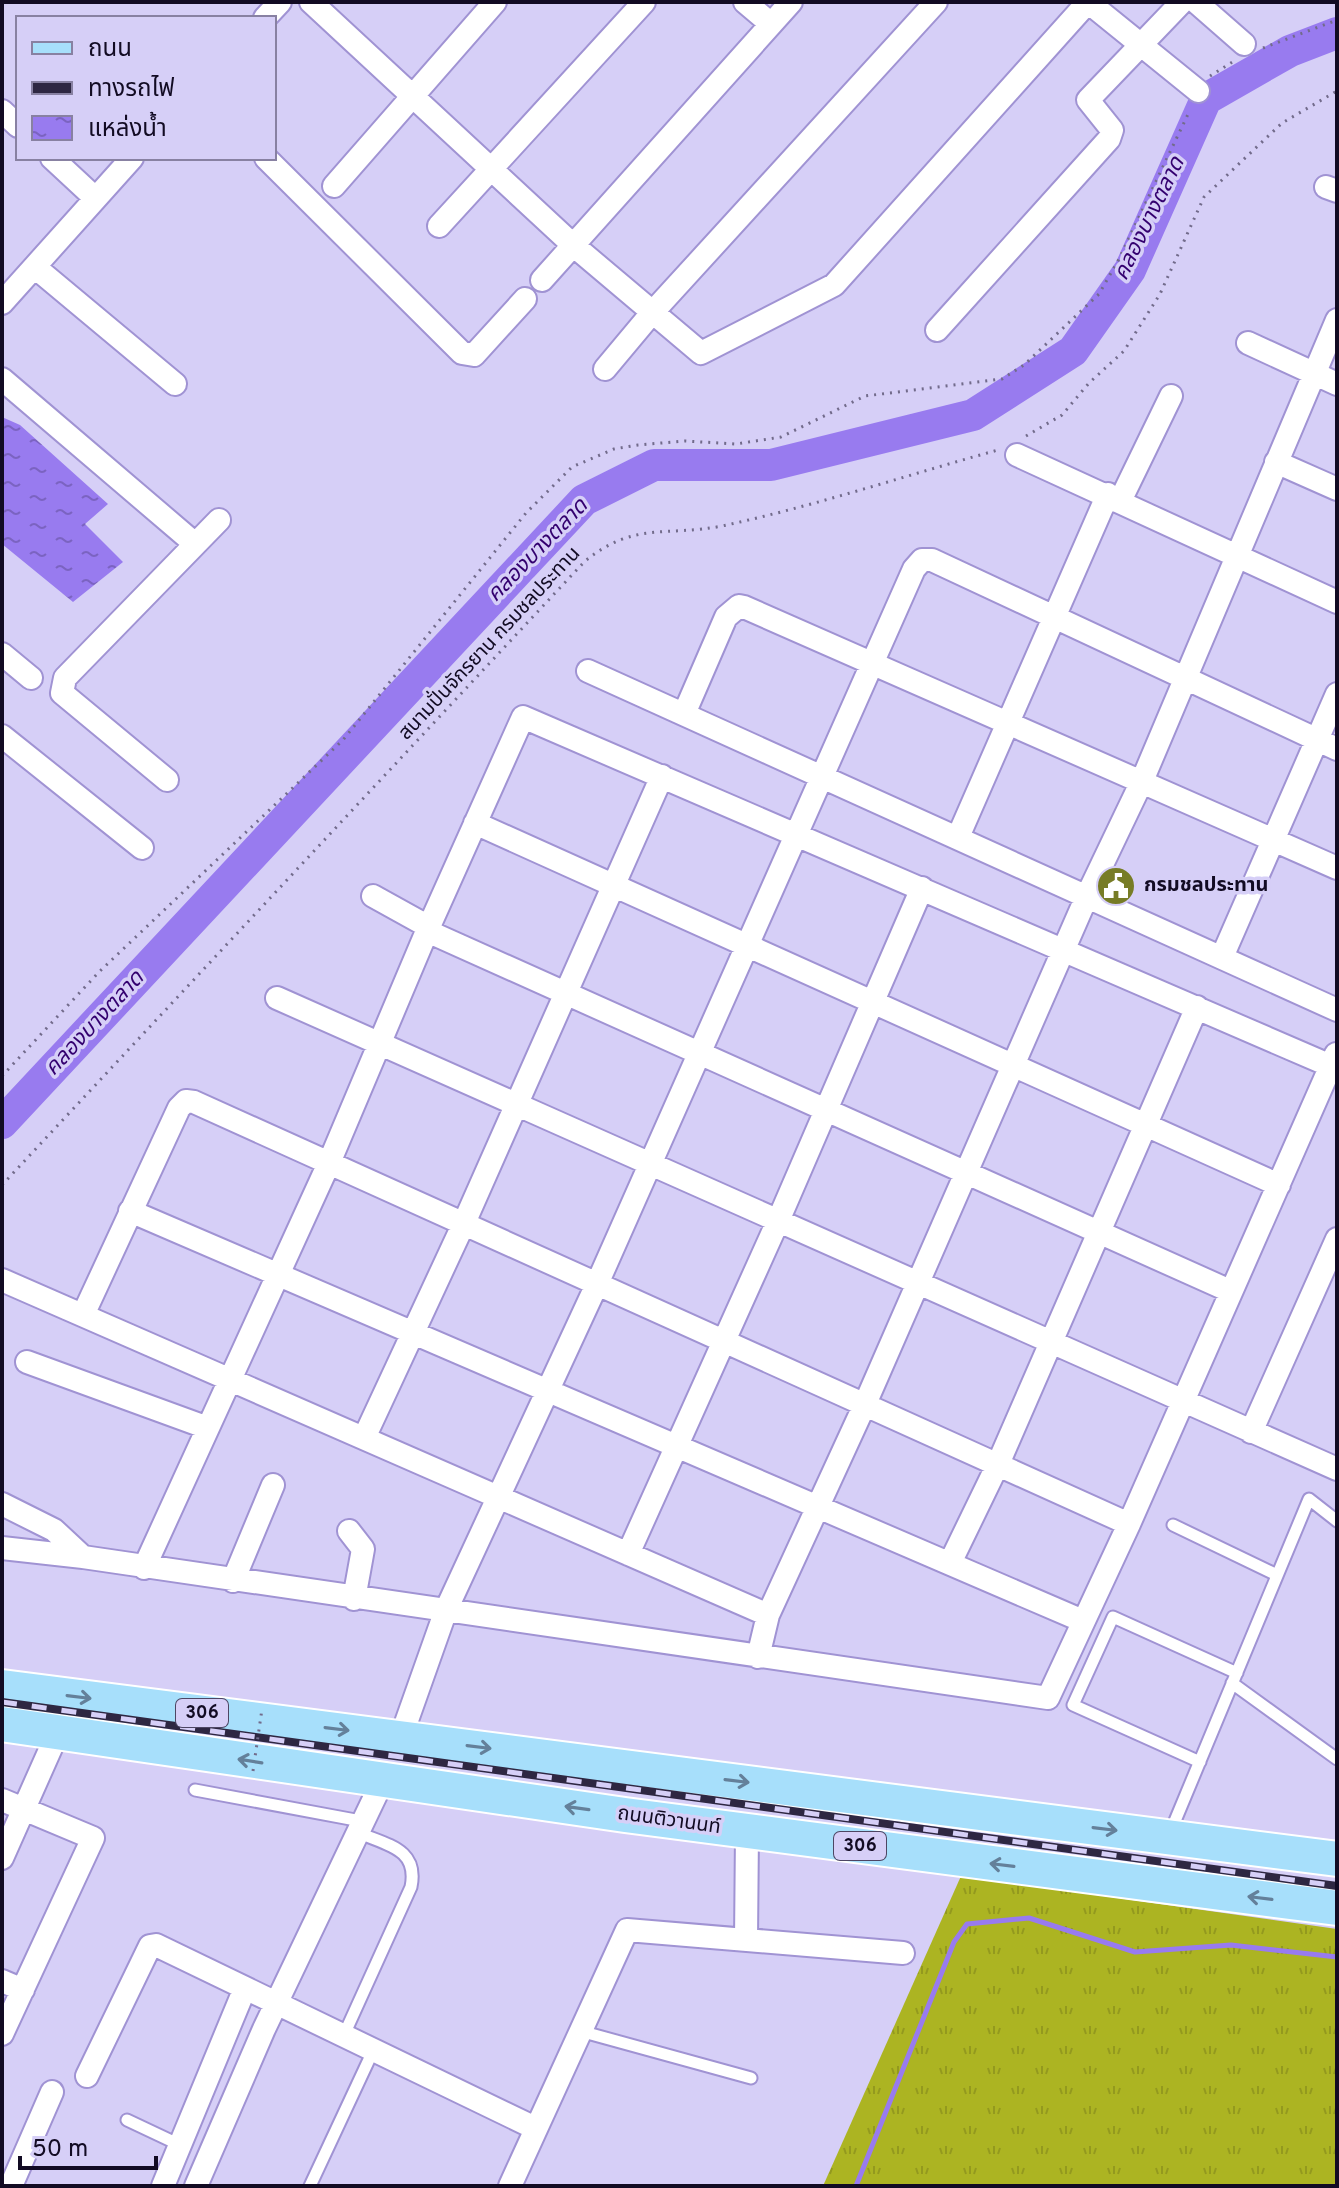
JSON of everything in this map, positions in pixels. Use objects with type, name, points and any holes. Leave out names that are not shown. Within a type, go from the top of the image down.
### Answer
[{"type":"main road","name":"306","points":[[2,1687],[1337,1859]]},
{"type":"main road","name":"ถนนติวานนท์","points":[[2,1724],[747,1832],[1337,1908]]},
{"type":"main road","points":[[383,1780],[401,1737]]},
{"type":"street","points":[[311,2],[573,245],[651,314],[701,353],[834,285],[1088,2],[1198,91]]},
{"type":"street","points":[[334,186],[495,2]]},
{"type":"street","points":[[439,226],[644,2]]},
{"type":"street","points":[[745,2],[771,24]]},
{"type":"street","points":[[542,280],[791,2]]},
{"type":"street","points":[[605,369],[651,314],[936,2]]},
{"type":"street","points":[[937,330],[1109,139],[1112,130],[1088,100],[1182,2]]},
{"type":"street","points":[[1196,2],[1244,44]]},
{"type":"street","points":[[54,160],[94,197]]},
{"type":"street","points":[[2,303],[130,160]]},
{"type":"street","points":[[268,160],[462,353],[474,355],[525,299]]},
{"type":"street","points":[[36,268],[175,384]]},
{"type":"street","points":[[758,1657],[768,1615],[865,1404],[1063,949],[1142,781],[1337,320]]},
{"type":"street","points":[[1248,343],[1337,384]]},
{"type":"street","points":[[2,379],[194,543]]},
{"type":"street","points":[[958,837],[1053,615],[1171,396]]},
{"type":"street","points":[[1014,448],[1236,558],[1337,602]]},
{"type":"street","points":[[1276,462],[1337,489]]},
{"type":"street","points":[[167,780],[62,693],[62,686],[65,678],[219,520]]},
{"type":"street","points":[[401,1737],[446,1610],[597,1284],[914,569],[922,560],[932,560],[1053,615],[1337,749]]},
{"type":"street","points":[[684,714],[726,617],[739,606],[1337,868]]},
{"type":"street","points":[[2,654],[31,678]]},
{"type":"street","points":[[588,671],[1337,1010]]},
{"type":"street","points":[[1222,957],[1337,694]]},
{"type":"street","points":[[2,1548],[83,1557],[144,1568],[354,1599],[1048,1698],[1129,1524],[1334,1060],[1197,1007],[523,717],[428,929],[329,1163],[144,1568]]},
{"type":"street","points":[[2,736],[142,848]]},
{"type":"street","points":[[364,1438],[464,1223],[662,776]]},
{"type":"street","points":[[475,823],[1279,1185]]},
{"type":"street","points":[[628,1554],[778,1221],[922,888]]},
{"type":"street","points":[[373,896],[428,929],[565,993],[1230,1291]]},
{"type":"street","points":[[277,998],[1337,1469]]},
{"type":"street","points":[[950,1563],[998,1464],[1197,1007]]},
{"type":"street","points":[[83,1315],[179,1108],[186,1101],[464,1223],[1129,1524]]},
{"type":"street","points":[[130,1211],[1083,1621]]},
{"type":"street","points":[[1251,1432],[1337,1239]]},
{"type":"street","points":[[2,1280],[768,1615]]},
{"type":"street","points":[[27,1362],[208,1428]]},
{"type":"street","points":[[233,1581],[273,1485]]},
{"type":"street","points":[[2,1504],[54,1530],[83,1557]]},
{"type":"street","points":[[349,1531],[363,1549],[354,1599]]},
{"type":"street","points":[[2,1858],[58,1732]]},
{"type":"street","points":[[196,2186],[276,2005],[383,1780]]},
{"type":"street","points":[[2,1800],[93,1838],[12,1985],[2,2034]]},
{"type":"street","points":[[746,1940],[747,1832]]},
{"type":"street","points":[[510,2186],[627,1930],[903,1953]]},
{"type":"street","points":[[87,2076],[150,1946],[163,1948],[535,2128]]},
{"type":"street","points":[[163,2186],[245,1988]]},
{"type":"street","points":[[11,2186],[52,2092]]},
{"type":"lane","points":[[1168,1837],[1309,1499],[1337,1521]]},
{"type":"lane","points":[[1173,1525],[1277,1575]]},
{"type":"lane","points":[[1200,1762],[1073,1705],[1113,1617],[1235,1678],[1337,1759]]},
{"type":"lane","points":[[195,1790],[359,1826],[401,1851],[414,1870],[411,1887],[343,2037]]},
{"type":"lane","points":[[580,2031],[751,2078]]},
{"type":"lane","points":[[310,2186],[373,2051]]},
{"type":"lane","points":[[127,2120],[180,2145]]},
{"type":"path","points":[[2,1076],[99,972],[343,740],[526,513],[572,467],[614,449],[638,445],[685,441],[736,444],[781,437],[865,396],[1002,379],[1024,365],[1099,294],[1119,259],[1198,91]]},
{"type":"path","name":"สนามปั่นจักรยาน กรมชลประทาน","points":[[2,1185],[585,561],[608,543],[638,533],[720,526],[1014,448],[1062,415],[1089,383],[1124,351],[1160,294],[1204,197],[1282,123],[1337,91]]},
{"type":"path","points":[[253,1771],[262,1709]]},
{"type":"green space","points":[[961,1876],[1337,1929],[1337,2186],[823,2186]]},
{"type":"water","points":[[2,417],[20,425],[108,504],[85,524],[123,562],[73,602],[2,544]]},
{"type":"waterway","name":"คลองบางตลาด","points":[[2,1123],[584,500],[654,465],[771,465],[973,415],[1073,351],[1130,270],[1206,99],[1290,51],[1337,33]]},
{"type":"waterway","points":[[856,2186],[954,1942],[967,1924],[1029,1918],[1135,1952],[1231,1945],[1337,1957]]},
{"type":"railway","points":[[2,1702],[1337,1886]]},
{"type":"place","name":"กรมชลประทาน","points":[[1116,886]]}]
